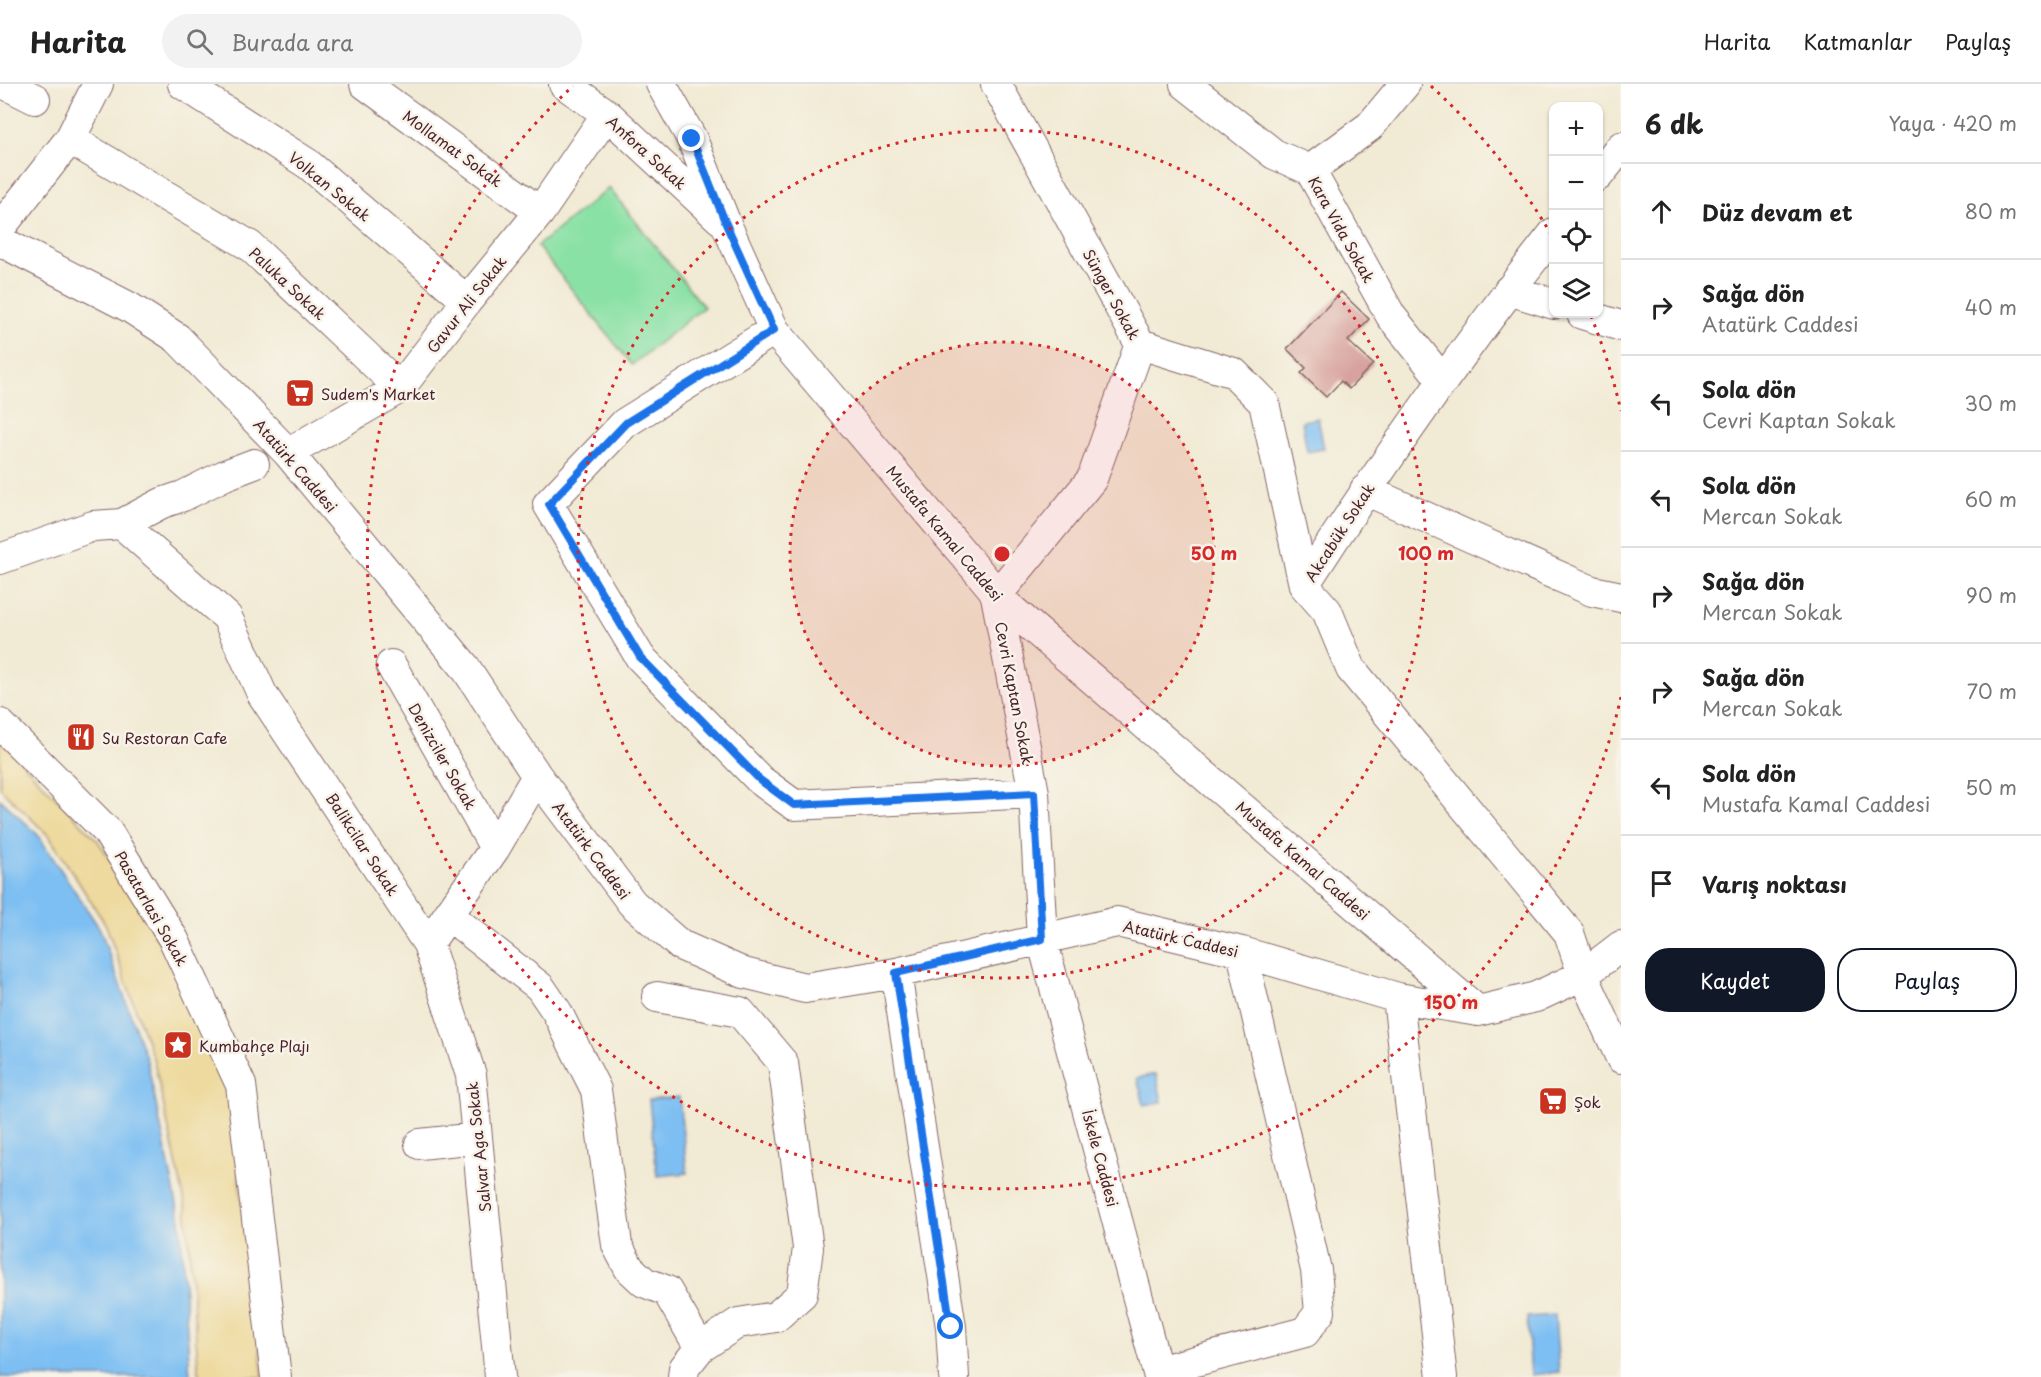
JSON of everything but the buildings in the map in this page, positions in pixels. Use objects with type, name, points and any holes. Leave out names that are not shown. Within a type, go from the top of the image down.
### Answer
[{"type":"street","points":[[5,84],[35,99]]},
{"type":"street","points":[[0,228],[70,139],[98,84]]},
{"type":"street","name":"Volkan Sokak","points":[[183,84],[308,164],[467,301]]},
{"type":"street","name":"Mollamat Sokak","points":[[365,84],[540,212]]},
{"type":"street","name":"Anfora Sokak","points":[[564,84],[606,114],[726,224]]},
{"type":"street","name":"Sünger Sokak","points":[[996,84],[1140,344],[1234,373],[1264,404],[1304,585]]},
{"type":"street","name":"Kara Vida Sokak","points":[[1185,84],[1274,154],[1310,170],[1390,316],[1443,381]]},
{"type":"street","points":[[1310,170],[1370,126],[1405,84]]},
{"type":"street","name":"Mustafa Kamal Caddesi","points":[[661,85],[692,139],[726,224],[774,330],[993,589],[996,596],[1478,1011]]},
{"type":"street","name":"Gavur Ali Sokak","points":[[288,453],[400,388],[540,212],[606,114]]},
{"type":"street","name":"Paluka Sokak","points":[[70,139],[250,246],[400,388]]},
{"type":"street","points":[[1603,171],[1621,147]]},
{"type":"street","name":"Akcabük Sokak","points":[[1549,239],[1509,290],[1365,490],[1304,585],[1327,611],[1352,669],[1569,933],[1583,975],[1621,1058]]},
{"type":"street","name":"Atatürk Caddesi","points":[[0,241],[129,307],[177,338],[288,453],[465,667],[537,776],[632,903],[681,945],[744,973],[805,988],[896,973],[1117,922],[1242,952],[1398,998],[1478,1011],[1536,997],[1583,975],[1621,946]]},
{"type":"street","points":[[1509,290],[1549,302]]},
{"type":"street","points":[[1595,318],[1621,326]]},
{"type":"street","points":[[774,330],[626,423],[549,504],[640,657],[760,780],[794,805],[1034,793]]},
{"type":"street","points":[[996,596],[1092,479],[1140,344]]},
{"type":"street","points":[[0,559],[93,526],[122,525],[162,503],[183,496],[225,475],[254,465]]},
{"type":"street","points":[[1365,490],[1592,591],[1621,597]]},
{"type":"street","name":"Balikcilar Sokak","points":[[122,525],[227,616],[262,693],[428,944]]},
{"type":"street","name":"Cevri Kaptan Sokak","points":[[996,596],[1034,793],[1042,939]]},
{"type":"street","name":"Denizciler Sokak","points":[[391,665],[495,848]]},
{"type":"street","name":"Pasatarlasi Sokak","points":[[0,724],[107,831],[174,940],[241,1085],[276,1377]]},
{"type":"street","points":[[428,944],[495,848],[537,776]]},
{"type":"street","points":[[448,915],[540,987],[557,1012],[596,1090],[617,1245],[629,1268],[644,1282],[667,1292],[700,1347]]},
{"type":"street","name":"İskele Caddesi","points":[[1042,939],[1158,1374]]},
{"type":"street","name":"Salvar Aga Sokak","points":[[428,944],[471,1075],[500,1377]]},
{"type":"street","points":[[1158,1374],[1305,1332],[1320,1312],[1316,1270],[1242,952]]},
{"type":"street","points":[[896,973],[951,1327],[954,1377]]},
{"type":"street","points":[[657,997],[740,1012],[783,1063],[808,1248],[802,1294],[776,1317],[738,1323],[700,1347],[684,1368],[683,1377]]},
{"type":"street","points":[[1398,998],[1442,1377]]},
{"type":"street","points":[[420,1144],[477,1138]]},
{"type":"green space","points":[[609,188],[704,307],[632,365],[537,246]]},
{"type":"sand","name":"Kumbahçe Plajı","points":[[0,740],[98,841],[133,895],[176,973],[228,1088],[263,1377],[199,1377],[186,1207],[154,1061],[106,925],[49,836],[0,788]]},
{"type":"water","points":[[1318,418],[1324,449],[1307,452],[1302,421]]},
{"type":"water","points":[[0,799],[37,834],[100,929],[147,1061],[180,1219],[190,1377],[0,1377]]},
{"type":"water","points":[[1156,1074],[1162,1102],[1144,1105],[1137,1078]]},
{"type":"water","points":[[679,1097],[687,1173],[657,1176],[649,1100]]},
{"type":"water","points":[[1555,1315],[1559,1372],[1531,1375],[1527,1317]]},
{"type":"place","name":"Sudem's Market","points":[[300,393]]},
{"type":"place","name":"Su Restoran Cafe","points":[[81,737]]},
{"type":"place","name":"Kumbahçe Plajı","points":[[178,1045]]},
{"type":"place","name":"Şok","points":[[1553,1101]]},
{"type":"route","points":[[692,139],[726,224],[774,330],[626,423],[549,504],[640,657],[760,780],[794,805],[1034,793],[1042,939],[896,973],[951,1327]]}]
